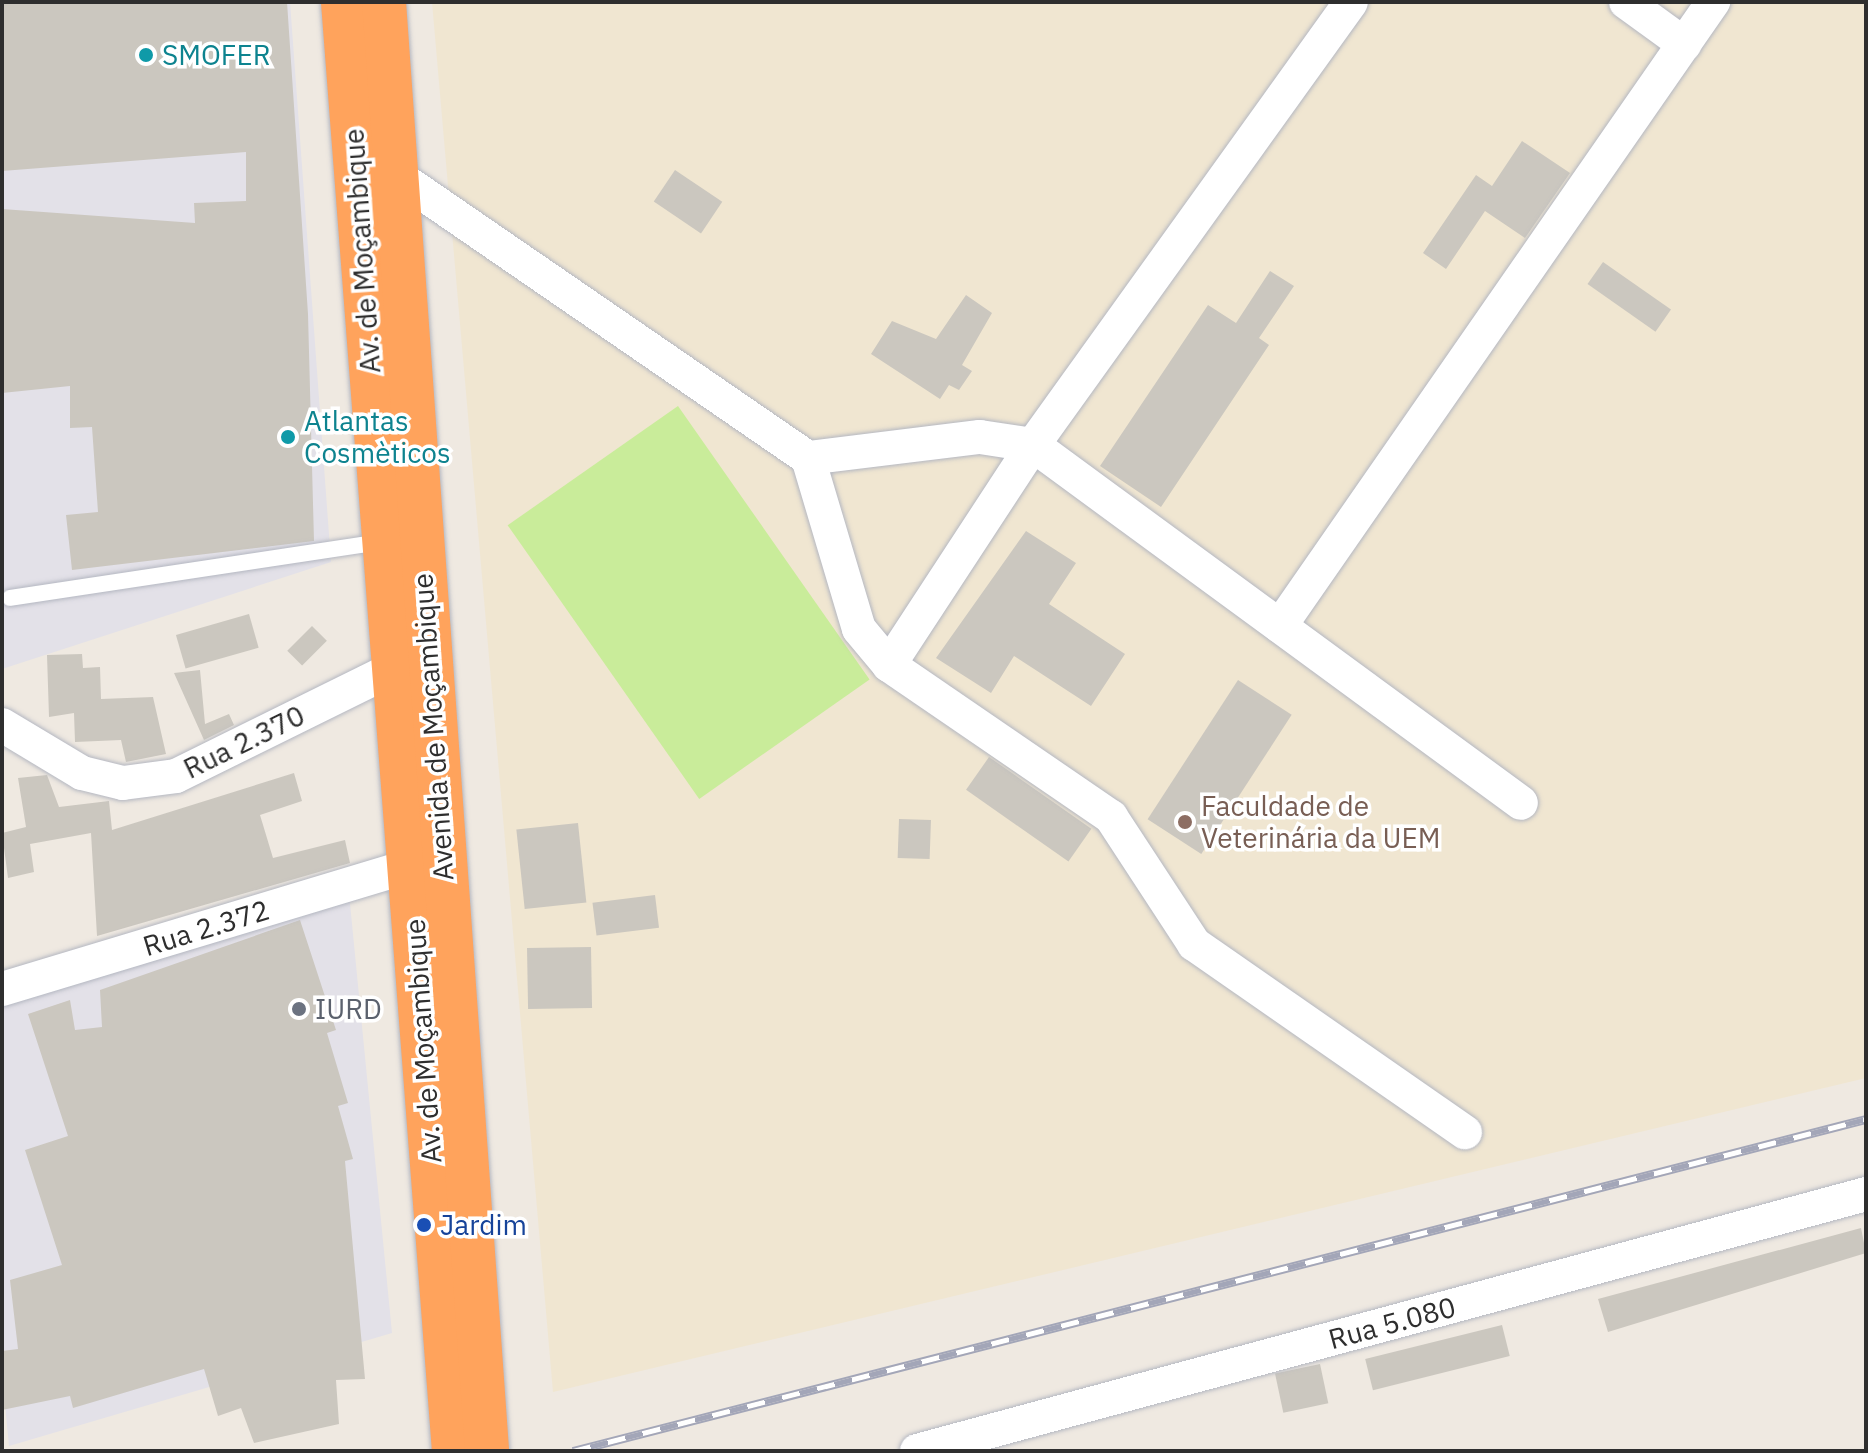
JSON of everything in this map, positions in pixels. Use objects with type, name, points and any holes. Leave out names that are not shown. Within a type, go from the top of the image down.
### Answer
[{"type":"highway","name":"Av. de Moçambique","points":[[343,2],[436,1219]]},
{"type":"highway","name":"Avenida de Moçambique","points":[[384,2],[469,1441]]},
{"type":"highway","name":"Avenida de Moçambique","points":[[436,1219],[469,1441]]},
{"type":"street","points":[[889,665],[1033,445],[1351,2]]},
{"type":"street","points":[[1626,2],[1684,44]]},
{"type":"street","points":[[1280,626],[1713,2]]},
{"type":"street","points":[[396,175],[808,458],[859,629],[889,665],[1111,817],[1194,944],[1465,1132]]},
{"type":"street","points":[[808,458],[980,437],[1033,445],[1521,803]]},
{"type":"street","name":"Rua 2.370","points":[[2,725],[82,773],[123,783],[176,776],[395,668]]},
{"type":"street","name":"Rua 2.372","points":[[2,989],[409,866]]},
{"type":"street","name":"Rua 5.080","points":[[917,1451],[1866,1194]]},
{"type":"lane","points":[[10,598],[382,542]]},
{"type":"shaded area","points":[[2,2],[290,2],[331,562],[2,669]]},
{"type":"shaded area","name":"Faculdade de Veterinária da UEM","points":[[432,2],[1866,2],[1866,1078],[553,1392]]},
{"type":"shaded area","points":[[348,883],[392,1333],[9,1446],[2,1373],[2,987]]},
{"type":"green space","points":[[678,406],[870,680],[699,799],[508,525]]},
{"type":"building","points":[[2,2],[287,2],[308,314],[314,541],[72,570],[66,515],[98,512],[92,427],[70,428],[70,386],[2,393],[2,209],[195,223],[194,203],[246,201],[246,152],[2,171]]},
{"type":"building","points":[[1522,141],[1570,173],[1525,238],[1485,211],[1446,269],[1423,253],[1476,175],[1492,186]]},
{"type":"building","points":[[675,170],[722,202],[701,233],[654,202]]},
{"type":"building","points":[[1603,262],[1671,310],[1656,332],[1588,284]]},
{"type":"building","points":[[1270,271],[1294,286],[1259,338],[1269,345],[1161,507],[1100,466],[1208,305],[1236,323]]},
{"type":"building","points":[[966,295],[992,313],[962,365],[972,371],[959,390],[949,385],[940,399],[871,354],[892,321],[936,339]]},
{"type":"building","points":[[1026,531],[1076,563],[1049,604],[1125,654],[1091,706],[1014,656],[991,693],[936,658]]},
{"type":"building","points":[[249,614],[259,648],[186,669],[176,635]]},
{"type":"building","points":[[312,626],[327,641],[302,666],[287,651]]},
{"type":"building","points":[[82,654],[83,668],[100,667],[101,699],[153,697],[166,754],[126,762],[121,740],[75,742],[74,713],[49,717],[47,655]]},
{"type":"building","points":[[200,670],[205,724],[229,714],[234,725],[204,740],[174,673]]},
{"type":"building","points":[[1238,680],[1292,715],[1201,854],[1148,819]]},
{"type":"building","points":[[989,757],[1091,829],[1068,861],[966,790]]},
{"type":"building","points":[[294,773],[302,801],[260,815],[273,858],[345,840],[350,863],[97,936],[91,833],[30,844],[34,872],[8,878],[2,833],[26,827],[18,778],[47,775],[59,807],[109,801],[112,830]]},
{"type":"building","points":[[899,819],[931,820],[930,859],[898,858]]},
{"type":"building","points":[[578,823],[586,903],[525,909],[516,829]]},
{"type":"building","points":[[655,895],[659,928],[596,935],[592,903]]},
{"type":"building","points":[[300,920],[336,1030],[327,1033],[348,1103],[338,1106],[353,1159],[345,1161],[365,1379],[336,1380],[339,1424],[254,1443],[241,1408],[218,1416],[204,1369],[73,1408],[70,1396],[2,1410],[2,1351],[18,1349],[10,1280],[62,1265],[25,1150],[68,1136],[28,1014],[70,1000],[75,1030],[102,1027],[100,990]]},
{"type":"building","points":[[591,947],[592,1008],[528,1009],[527,948]]},
{"type":"building","points":[[1861,1228],[1866,1253],[1608,1332],[1598,1299]]},
{"type":"building","points":[[1502,1325],[1510,1356],[1373,1390],[1365,1359]]},
{"type":"building","points":[[1320,1364],[1328,1403],[1283,1413],[1275,1374]]},
{"type":"railway","points":[[573,1451],[1866,1119]]},
{"type":"place","name":"SMOFER","points":[[146,55]]},
{"type":"place","name":"Atlantas Cosmèticos","points":[[288,437]]},
{"type":"place","name":"Faculdade de Veterinária da UEM","points":[[1185,822]]},
{"type":"place","name":"IURD","points":[[299,1009]]},
{"type":"place","name":"Jardim","points":[[424,1225]]}]
